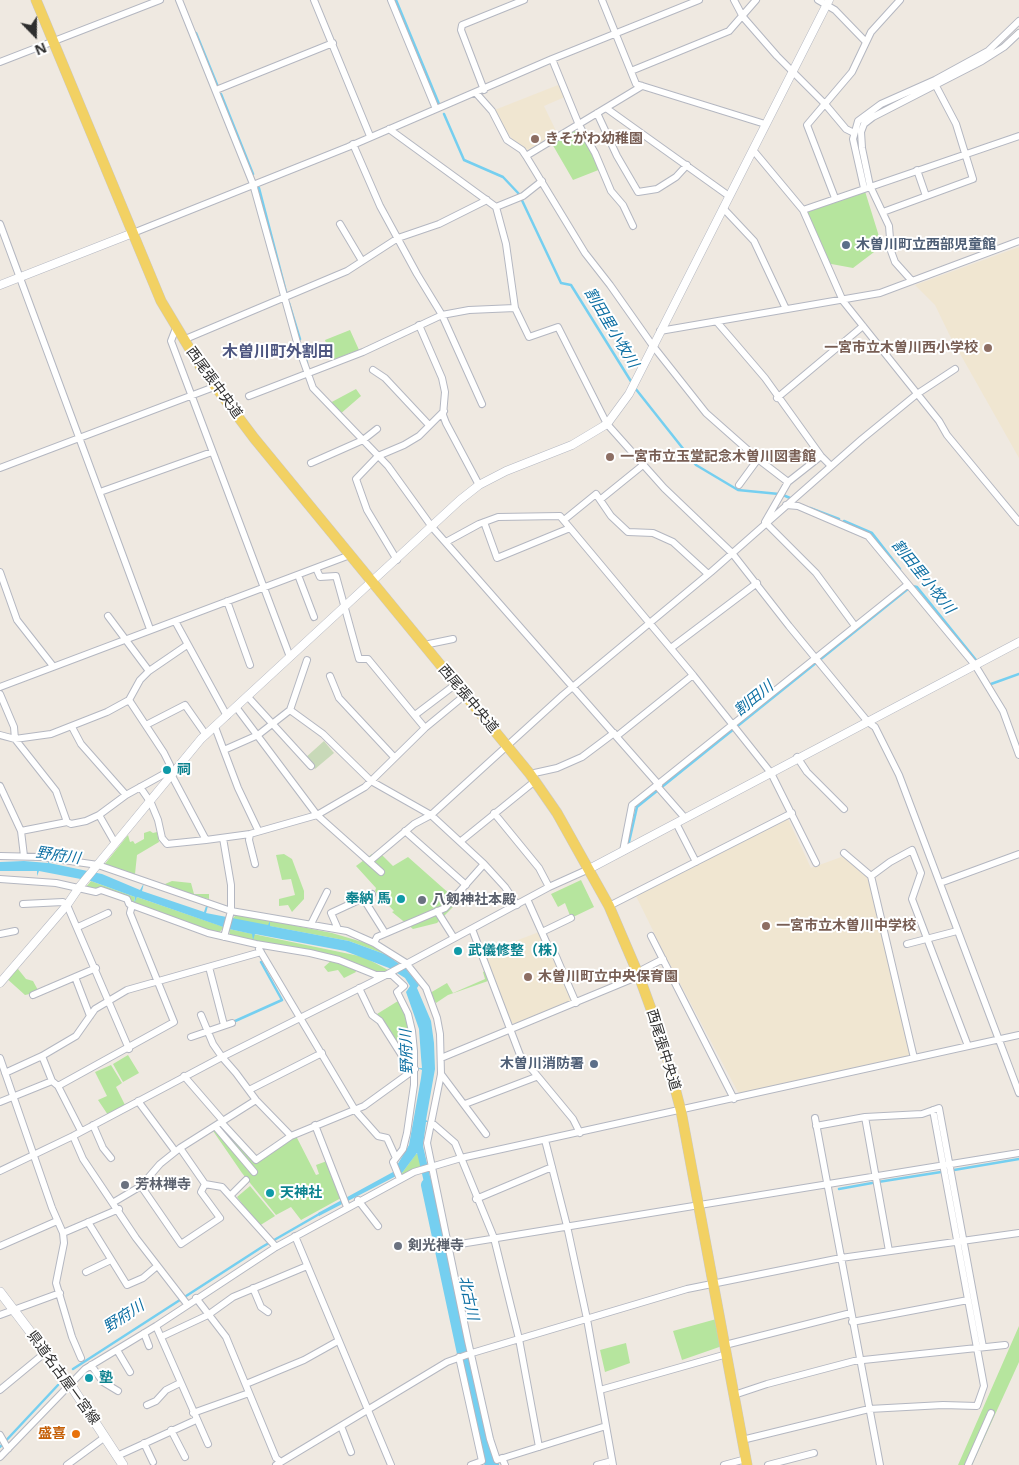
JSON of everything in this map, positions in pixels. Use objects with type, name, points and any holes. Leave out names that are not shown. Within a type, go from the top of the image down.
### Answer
[{"type":"main road","name":"西尾張中央道","points":[[36,0],[161,301],[183,340],[214,387],[532,778],[557,813],[609,906],[638,974],[663,1042],[680,1111],[714,1283],[746,1462]]},
{"type":"main road","name":"県道名古屋一宮線","points":[[0,1292],[70,1384],[123,1465]]},
{"type":"street","points":[[0,62],[160,0]]},
{"type":"street","points":[[179,0],[253,184],[306,373],[313,388],[378,456],[407,491],[432,527],[615,734],[685,818]]},
{"type":"street","points":[[314,0],[370,136]]},
{"type":"street","points":[[391,0],[436,109]]},
{"type":"street","points":[[484,90],[461,30],[462,25],[524,0]]},
{"type":"street","points":[[602,0],[636,84],[766,124]]},
{"type":"street","points":[[0,285],[353,144],[484,90],[552,59],[699,0]]},
{"type":"street","points":[[734,0],[743,17],[846,129],[854,133]]},
{"type":"street","points":[[631,71],[729,31],[756,0]]},
{"type":"street","points":[[818,0],[828,2],[866,42]]},
{"type":"street","points":[[835,198],[807,125],[852,72],[866,42],[884,16],[900,0]]},
{"type":"street","points":[[0,983],[67,905],[115,843],[151,803],[206,735],[290,657],[479,485],[506,471],[572,445],[608,424],[630,394],[660,330],[828,2]]},
{"type":"street","points":[[912,281],[903,274],[895,262],[891,251],[889,226],[883,212],[867,187],[855,152],[854,133],[858,121],[867,112],[988,50],[1019,21]]},
{"type":"street","points":[[867,187],[861,132],[864,124],[873,117],[936,86],[989,56],[1004,47],[1019,33]]},
{"type":"street","points":[[216,90],[333,43]]},
{"type":"street","points":[[552,59],[579,125],[595,153],[611,191],[623,205],[633,226]]},
{"type":"street","points":[[526,156],[642,86]]},
{"type":"street","points":[[883,212],[973,179],[966,153],[950,111],[936,86]]},
{"type":"street","points":[[476,93],[492,111],[507,140],[526,156],[585,253],[610,284],[653,346],[706,413],[758,459],[788,482]]},
{"type":"street","points":[[606,108],[687,164],[729,196]]},
{"type":"street","points":[[597,113],[617,156],[638,192],[657,189],[676,177],[687,164]]},
{"type":"street","points":[[389,129],[496,207],[506,244],[515,308],[529,337],[558,327],[608,424],[643,465],[732,553],[868,722],[875,727],[892,758],[1019,1093]]},
{"type":"street","points":[[802,210],[966,153],[1018,138]]},
{"type":"street","points":[[353,144],[380,206],[442,315],[482,404]]},
{"type":"street","points":[[753,150],[802,210],[843,301],[947,435],[1019,522]]},
{"type":"street","points":[[917,170],[926,196]]},
{"type":"street","points":[[496,207],[522,197],[542,181]]},
{"type":"street","points":[[183,340],[347,271],[398,238],[439,224],[487,200]]},
{"type":"street","points":[[723,208],[754,241],[786,309]]},
{"type":"street","points":[[0,224],[150,629]]},
{"type":"street","points":[[340,224],[362,261]]},
{"type":"street","points":[[660,330],[843,301],[880,293],[1019,241]]},
{"type":"street","points":[[249,396],[363,352],[442,315],[469,310],[515,308]]},
{"type":"street","points":[[717,322],[765,378],[777,398],[821,456],[831,466]]},
{"type":"street","points":[[419,325],[442,378],[445,392],[444,411],[446,423],[479,485]]},
{"type":"street","points":[[777,398],[863,326]]},
{"type":"street","points":[[176,328],[171,341],[290,657]]},
{"type":"street","points":[[370,861],[414,824],[431,815],[506,745],[708,574],[831,466],[917,394],[956,369]]},
{"type":"street","points":[[373,370],[385,378],[429,425]]},
{"type":"street","points":[[0,468],[192,397],[214,387]]},
{"type":"street","points":[[397,560],[367,510],[356,479],[378,456],[404,445],[419,436],[444,411]]},
{"type":"street","points":[[311,463],[363,440],[377,429]]},
{"type":"street","points":[[100,492],[212,452]]},
{"type":"street","points":[[765,522],[788,482],[799,471],[821,456]]},
{"type":"street","points":[[739,485],[758,459]]},
{"type":"street","points":[[601,499],[643,465]]},
{"type":"street","points":[[564,520],[596,494],[611,516],[628,532],[653,533],[673,542],[708,574]]},
{"type":"street","points":[[786,505],[798,506],[868,536],[975,665],[1003,711],[1019,755]]},
{"type":"street","points":[[446,542],[484,522],[498,517],[560,516],[694,675],[771,773],[816,863]]},
{"type":"street","points":[[484,522],[496,558],[570,528]]},
{"type":"street","points":[[765,522],[816,573],[855,626]]},
{"type":"street","points":[[0,687],[350,555]]},
{"type":"street","points":[[316,568],[320,576],[336,576],[346,606],[359,659],[368,659],[425,728]]},
{"type":"street","points":[[0,572],[17,620],[53,666]]},
{"type":"street","points":[[298,575],[314,617]]},
{"type":"street","points":[[671,648],[757,583]]},
{"type":"street","points":[[623,850],[632,805],[659,787],[734,728],[818,660],[855,626],[909,587]]},
{"type":"street","points":[[227,601],[250,665]]},
{"type":"street","points":[[108,616],[149,670]]},
{"type":"street","points":[[175,621],[226,716]]},
{"type":"street","points":[[424,645],[453,639]]},
{"type":"street","points":[[0,1171],[73,1136],[184,1076],[384,976],[549,887],[676,823],[771,773],[797,757],[868,722],[1019,642]]},
{"type":"street","points":[[0,735],[16,739],[51,734],[107,712],[129,700],[140,680],[149,670],[188,645]]},
{"type":"street","points":[[224,750],[258,735],[290,710],[307,660]]},
{"type":"street","points":[[461,841],[532,778],[582,757],[694,675]]},
{"type":"street","points":[[330,676],[339,698],[394,757]]},
{"type":"street","points":[[414,716],[456,684]]},
{"type":"street","points":[[0,694],[14,727],[16,739],[56,791],[67,822]]},
{"type":"street","points":[[140,787],[151,803],[158,820],[162,838],[167,844],[250,834],[258,830],[318,814],[365,787],[425,728],[465,695]]},
{"type":"street","points":[[248,697],[311,766]]},
{"type":"street","points":[[129,700],[170,765],[172,776],[206,840]]},
{"type":"street","points":[[146,725],[185,705],[206,735]]},
{"type":"street","points":[[236,707],[318,814],[381,872]]},
{"type":"street","points":[[290,710],[323,734],[371,780],[431,815],[461,841],[506,887],[517,905]]},
{"type":"street","points":[[72,726],[81,744],[126,795]]},
{"type":"street","points":[[215,727],[238,788],[258,830]]},
{"type":"street","points":[[797,757],[807,772],[844,808]]},
{"type":"street","points":[[21,832],[67,822],[71,824],[86,821],[126,795],[164,774],[172,776]]},
{"type":"street","points":[[0,786],[21,832],[24,856]]},
{"type":"street","points":[[494,813],[539,868],[549,887]]},
{"type":"street","points":[[609,906],[792,813]]},
{"type":"street","points":[[99,814],[115,843]]},
{"type":"street","points":[[676,823],[696,862]]},
{"type":"street","points":[[405,831],[466,884]]},
{"type":"street","points":[[250,834],[249,840],[255,864]]},
{"type":"street","points":[[223,838],[231,885],[230,912],[224,936]]},
{"type":"street","points":[[871,876],[890,862],[912,850],[922,873],[912,899],[968,1046]]},
{"type":"street","points":[[844,853],[871,876],[914,1058]]},
{"type":"street","points":[[940,883],[1019,854]]},
{"type":"street","points":[[0,856],[83,861],[230,912],[338,929],[374,944],[418,976],[430,997],[437,1018],[441,1058],[441,1074],[427,1143],[430,1166],[490,1439],[500,1461],[505,1465]]},
{"type":"street","points":[[374,944],[377,937],[444,908],[484,864]]},
{"type":"street","points":[[0,879],[80,886],[96,892],[101,890],[127,899],[132,905],[182,924],[256,944],[334,958],[384,976],[392,975],[404,986],[397,992],[408,1014],[412,1031],[413,1069],[408,1133],[403,1149],[395,1162]]},
{"type":"street","points":[[311,924],[327,892]]},
{"type":"street","points":[[338,929],[331,913],[372,894]]},
{"type":"street","points":[[364,898],[385,933]]},
{"type":"street","points":[[527,899],[548,946],[552,947],[576,1003]]},
{"type":"street","points":[[22,904],[63,902],[67,905],[96,968],[129,1049]]},
{"type":"street","points":[[0,1102],[55,1083],[129,1049],[159,1029],[174,1022],[130,914],[132,905]]},
{"type":"street","points":[[436,911],[454,938]]},
{"type":"street","points":[[78,927],[108,913]]},
{"type":"street","points":[[542,932],[571,918]]},
{"type":"street","points":[[472,928],[520,1055],[536,1077],[574,1119],[580,1132]]},
{"type":"street","points":[[0,934],[15,931]]},
{"type":"street","points":[[908,944],[957,931]]},
{"type":"street","points":[[651,936],[734,1099]]},
{"type":"street","points":[[256,944],[302,1018],[355,1110],[378,1136],[387,1138],[400,1177]]},
{"type":"street","points":[[5,1073],[42,1056],[76,1036],[95,1009],[108,999],[127,990],[261,952]]},
{"type":"street","points":[[441,1058],[576,1003],[663,960]]},
{"type":"street","points":[[209,967],[221,1005],[224,1025]]},
{"type":"street","points":[[33,995],[96,968]]},
{"type":"street","points":[[75,977],[90,1016]]},
{"type":"street","points":[[359,988],[372,1015],[380,1022],[413,1069]]},
{"type":"street","points":[[201,1015],[207,1031],[222,1057],[256,1100],[291,1136]]},
{"type":"street","points":[[191,1036],[232,1023]]},
{"type":"street","points":[[0,1457],[70,1384],[91,1365],[156,1326],[184,1301],[196,1298],[273,1243],[295,1236],[346,1203],[358,1200],[400,1177],[430,1166],[461,1158],[1019,1035]]},
{"type":"street","points":[[249,1090],[322,1053]]},
{"type":"street","points":[[42,1056],[81,1131]]},
{"type":"street","points":[[0,1058],[63,1233],[64,1243],[56,1283],[72,1337],[81,1358]]},
{"type":"street","points":[[220,1123],[256,1160],[291,1136],[364,1106],[413,1069]]},
{"type":"street","points":[[441,1074],[486,1134]]},
{"type":"street","points":[[184,1076],[254,1172]]},
{"type":"street","points":[[465,1104],[536,1077]]},
{"type":"street","points":[[114,1202],[141,1186],[160,1164],[177,1150],[256,1100]]},
{"type":"street","points":[[138,1101],[206,1184],[222,1188],[273,1243]]},
{"type":"street","points":[[742,1440],[869,1409],[943,1405],[977,1406],[984,1386],[980,1347],[946,1164],[939,1108],[922,1114],[865,1117],[816,1126]]},
{"type":"street","points":[[865,1117],[889,1251]]},
{"type":"street","points":[[814,1118],[880,1465]]},
{"type":"street","points":[[432,1123],[440,1127],[455,1144],[476,1199],[494,1238],[520,1339],[539,1447]]},
{"type":"street","points":[[93,1125],[103,1148],[111,1158]]},
{"type":"street","points":[[315,1125],[346,1203]]},
{"type":"street","points":[[73,1136],[83,1159],[119,1209],[156,1267],[184,1301]]},
{"type":"street","points":[[545,1140],[567,1226],[587,1319],[612,1463],[597,1465]]},
{"type":"street","points":[[448,1246],[1019,1152]]},
{"type":"street","points":[[476,1199],[552,1167]]},
{"type":"street","points":[[230,1196],[246,1180]]},
{"type":"street","points":[[141,1186],[181,1244],[220,1218],[201,1192],[206,1184]]},
{"type":"street","points":[[358,1200],[378,1226]]},
{"type":"street","points":[[63,1233],[119,1209]]},
{"type":"street","points":[[0,1246],[58,1221]]},
{"type":"street","points":[[88,1222],[127,1285],[143,1278],[156,1267]]},
{"type":"street","points":[[196,1298],[226,1337],[279,1464],[368,1408],[460,1357],[471,1353],[714,1283],[841,1258],[1019,1233]]},
{"type":"street","points":[[295,1236],[391,1465]]},
{"type":"street","points":[[960,1241],[968,1300],[980,1347]]},
{"type":"street","points":[[86,1272],[111,1260]]},
{"type":"street","points":[[161,1337],[208,1315],[233,1297],[307,1266]]},
{"type":"street","points":[[253,1288],[261,1307],[268,1312]]},
{"type":"street","points":[[0,1316],[60,1293]]},
{"type":"street","points":[[852,1322],[968,1300]]},
{"type":"street","points":[[600,1390],[726,1349],[851,1313]]},
{"type":"street","points":[[156,1326],[194,1416],[208,1444]]},
{"type":"street","points":[[144,1333],[149,1346]]},
{"type":"street","points":[[246,1384],[304,1360],[338,1342]]},
{"type":"street","points":[[734,1395],[767,1384],[859,1360],[1004,1345]]},
{"type":"street","points":[[117,1350],[130,1372]]},
{"type":"street","points":[[0,1390],[46,1352]]},
{"type":"street","points":[[460,1357],[482,1460],[471,1465]]},
{"type":"street","points":[[91,1365],[103,1382],[118,1391]]},
{"type":"street","points":[[147,1405],[156,1401],[166,1390],[180,1383]]},
{"type":"street","points":[[117,1456],[171,1430],[194,1416],[249,1393]]},
{"type":"street","points":[[968,1465],[991,1414]]},
{"type":"street","points":[[341,1426],[351,1452]]},
{"type":"street","points":[[500,1461],[606,1426]]},
{"type":"street","points":[[171,1430],[185,1457]]},
{"type":"street","points":[[1,1437],[7,1448]]},
{"type":"street","points":[[67,1465],[75,1462],[105,1437]]},
{"type":"street","points":[[144,1443],[153,1462]]},
{"type":"street","points":[[768,1465],[814,1453]]},
{"type":"street","points":[[724,1465],[746,1462]]},
{"type":"shaded area","points":[[558,85],[567,96],[544,106],[557,133],[528,150],[512,139],[492,111]]},
{"type":"shaded area","name":"一宮市立木曽川西小学校","points":[[1019,247],[1019,458],[950,336],[935,305],[915,285]]},
{"type":"shaded area","name":"一宮市立木曽川中学校","points":[[788,819],[811,868],[844,856],[869,878],[911,1055],[739,1094],[666,957],[636,896]]},
{"type":"shaded area","name":"木曽川町立中央保育園","points":[[539,932],[547,949],[552,950],[573,1001],[515,1024],[510,1022],[484,953]]},
{"type":"green space","points":[[579,125],[601,169],[573,180],[551,142]]},
{"type":"green space","points":[[864,188],[882,246],[853,268],[826,263],[803,210]]},
{"type":"green space","points":[[350,330],[359,350],[332,360],[325,340]]},
{"type":"green space","points":[[356,389],[361,396],[339,415],[328,404]]},
{"type":"green space","points":[[324,741],[334,753],[315,769],[304,759]]},
{"type":"green space","points":[[150,831],[153,833],[157,832],[159,842],[137,855],[135,874],[104,865],[128,835],[130,842],[133,841],[135,844],[144,839],[144,833]]},
{"type":"green space","points":[[284,854],[292,859],[304,891],[304,899],[292,912],[288,905],[279,906],[279,899],[295,895],[291,879],[282,880],[276,855]]},
{"type":"green space","points":[[372,854],[375,859],[381,854],[393,866],[408,857],[452,896],[443,906],[423,914],[444,908],[453,899],[457,903],[437,923],[413,929],[392,912],[394,911],[375,891],[376,888],[356,866]]},
{"type":"green space","points":[[581,880],[594,907],[571,918],[565,903],[558,907],[551,894]]},
{"type":"green space","points":[[91,881],[135,897],[134,903],[137,897],[224,927],[218,934],[86,887]]},
{"type":"green space","points":[[172,881],[191,883],[194,894],[209,894],[209,899],[169,890],[165,884]]},
{"type":"green space","points":[[237,914],[332,933],[376,946],[402,963],[400,964],[387,955],[349,941],[232,919]]},
{"type":"green space","points":[[229,929],[364,957],[388,970],[382,975],[353,966],[356,972],[344,978],[338,970],[328,972],[324,967],[333,959],[230,937]]},
{"type":"green space","points":[[18,969],[26,979],[33,981],[39,992],[25,995],[5,977]]},
{"type":"green space","points":[[485,971],[488,981],[448,995],[436,1003],[430,993],[447,983],[453,993],[485,979],[483,972]]},
{"type":"green space","points":[[398,1001],[406,1014],[410,1030],[409,1034],[394,1043],[377,1014]]},
{"type":"green space","points":[[128,1055],[139,1073],[123,1082],[113,1064]]},
{"type":"green space","points":[[111,1065],[122,1083],[116,1087],[125,1105],[108,1115],[98,1100],[107,1096],[95,1072]]},
{"type":"green space","points":[[221,1122],[256,1159],[295,1134],[316,1175],[319,1174],[316,1165],[327,1161],[341,1198],[301,1220],[291,1207],[276,1215],[242,1173],[211,1128]]},
{"type":"green space","points":[[416,1154],[418,1154],[422,1166],[402,1176],[402,1173]]},
{"type":"green space","points":[[250,1186],[275,1216],[259,1226],[237,1197]]},
{"type":"green space","points":[[720,1318],[725,1345],[682,1360],[673,1331]]},
{"type":"green space","points":[[1019,1326],[1019,1362],[972,1465],[958,1465]]},
{"type":"green space","points":[[626,1343],[630,1363],[605,1372],[600,1350]]},
{"type":"water","points":[[48,858],[49,863],[102,874],[140,890],[144,883],[142,891],[204,912],[206,906],[208,906],[206,913],[268,925],[270,921],[270,926],[349,941],[387,955],[406,969],[419,985],[417,988],[431,1021],[434,1043],[435,1069],[426,1120],[429,1122],[426,1122],[423,1146],[436,1202],[429,1203],[417,1153],[402,1173],[319,1216],[318,1213],[393,1172],[409,1145],[422,1070],[417,1068],[422,1068],[419,1029],[406,992],[410,986],[405,978],[389,968],[345,951],[255,934],[253,940],[252,934],[229,929],[137,897],[134,904],[135,897],[91,881],[39,871],[37,876],[37,871],[0,871],[0,862],[48,863]]},
{"type":"waterway","name":"割田里小牧川","points":[[396,0],[439,104]]},
{"type":"waterway","points":[[196,33],[218,87]]},
{"type":"waterway","points":[[221,94],[253,174]]},
{"type":"waterway","name":"割田里小牧川","points":[[444,114],[464,160],[503,177],[519,194],[561,283],[571,285],[632,383]]},
{"type":"waterway","points":[[259,188],[286,292]]},
{"type":"waterway","points":[[289,303],[300,339]]},
{"type":"waterway","points":[[302,348],[307,363]]},
{"type":"waterway","name":"割田里小牧川","points":[[635,388],[696,465],[738,490],[779,494]]},
{"type":"waterway","name":"割田里小牧川","points":[[783,495],[790,498]]},
{"type":"waterway","name":"割田里小牧川","points":[[810,508],[839,519]]},
{"type":"waterway","name":"割田里小牧川","points":[[844,521],[872,533],[900,569]]},
{"type":"waterway","name":"割田里小牧川","points":[[912,586],[917,587],[976,660]]},
{"type":"waterway","name":"割田川","points":[[629,842],[637,807],[909,588]]},
{"type":"waterway","points":[[991,684],[1019,674]]},
{"type":"waterway","points":[[233,1022],[282,1000],[261,962]]},
{"type":"waterway","points":[[954,1170],[1019,1159]]},
{"type":"waterway","points":[[878,1182],[941,1172]]},
{"type":"waterway","points":[[839,1189],[872,1183]]},
{"type":"waterway","name":"北古川","points":[[428,1185],[483,1442],[492,1465]]},
{"type":"waterway","name":"野府川","points":[[73,1369],[262,1247],[321,1213]]},
{"type":"waterway","name":"野府川","points":[[0,1447],[58,1385]]},
{"type":"place","name":"きそがわ幼稚園","points":[[535,139]]},
{"type":"place","name":"木曽川町立西部児童館","points":[[846,245]]},
{"type":"place","name":"一宮市立木曽川西小学校","points":[[988,348]]},
{"type":"place","name":"一宮市立玉堂記念木曽川図書館","points":[[610,457]]},
{"type":"place","name":"祠","points":[[167,770]]},
{"type":"place","name":"奉納 馬","points":[[401,899]]},
{"type":"place","name":"八剱神社本殿","points":[[422,900]]},
{"type":"place","name":"一宮市立木曽川中学校","points":[[766,926]]},
{"type":"place","name":"武儀修整（株）","points":[[458,951]]},
{"type":"place","name":"木曽川町立中央保育園","points":[[528,977]]},
{"type":"place","name":"木曽川消防署","points":[[594,1064]]},
{"type":"place","name":"芳林禅寺","points":[[125,1185]]},
{"type":"place","name":"天神社","points":[[270,1193]]},
{"type":"place","name":"剣光禅寺","points":[[398,1246]]},
{"type":"place","name":"塾","points":[[89,1378]]},
{"type":"place","name":"盛喜","points":[[76,1434]]},
{"type":"district","name":"木曽川町外割田","points":[[278,352]]}]
